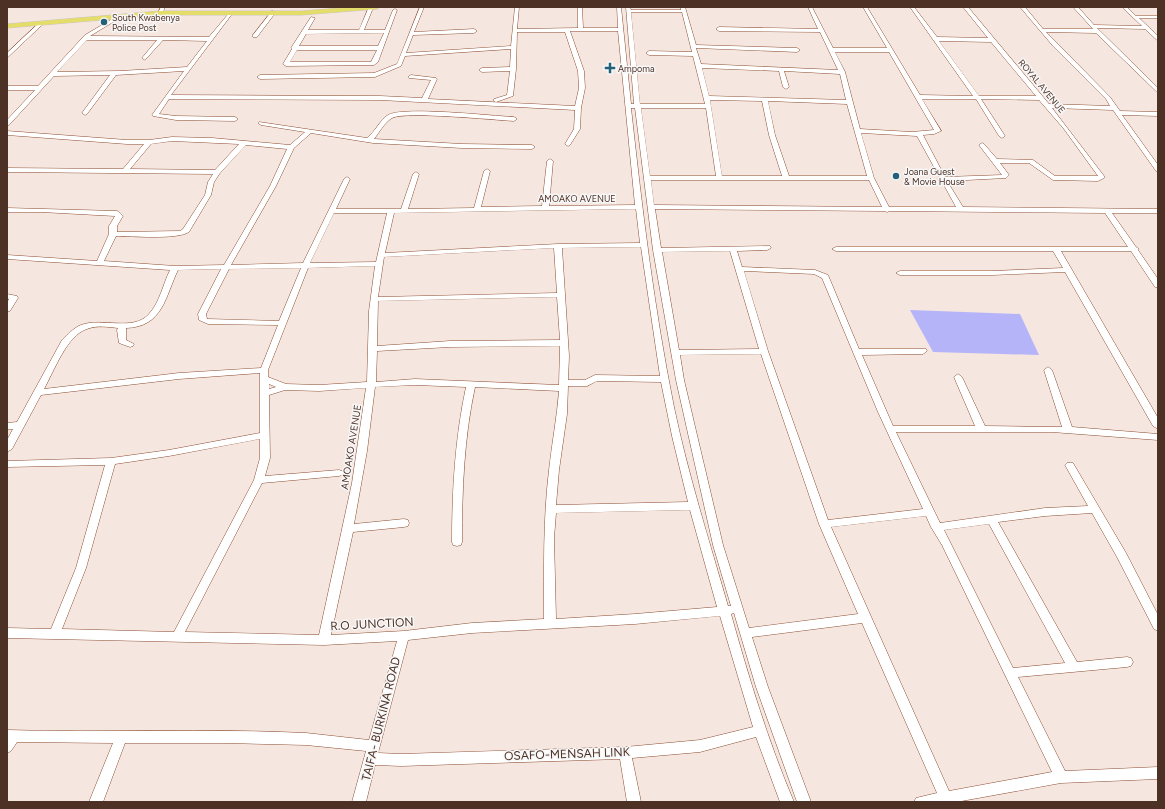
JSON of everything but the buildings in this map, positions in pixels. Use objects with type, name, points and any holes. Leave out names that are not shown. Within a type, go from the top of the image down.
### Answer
[{"type":"main road","points":[[7,26],[121,16],[162,10],[274,12],[374,7]]},
{"type":"street","points":[[361,31],[374,7]]},
{"type":"street","points":[[260,77],[375,75],[399,65],[422,7]]},
{"type":"street","points":[[516,104],[510,96],[517,7]]},
{"type":"street","points":[[580,7],[581,29]]},
{"type":"street","points":[[619,7],[628,106],[644,245],[664,379],[693,506],[759,731],[787,802]]},
{"type":"street","points":[[810,7],[822,32],[833,50],[842,72],[871,178],[887,210]]},
{"type":"street","points":[[857,131],[933,133],[938,131],[865,7]]},
{"type":"street","points":[[912,7],[936,38],[1002,136]]},
{"type":"street","name":"ROYAL AVENUE","points":[[965,7],[1048,106],[1102,177],[1053,178],[1031,161],[995,161]]},
{"type":"street","points":[[1022,7],[1116,110],[1158,170]]},
{"type":"street","points":[[1075,7],[1097,31],[1157,88]]},
{"type":"street","points":[[1124,7],[1158,39]]},
{"type":"street","points":[[719,177],[716,166],[708,98],[698,66],[684,9],[628,9],[637,106],[657,250],[675,353],[718,545],[737,609],[776,727],[804,802]]},
{"type":"street","points":[[313,18],[286,64],[372,64],[375,62],[381,48],[395,10]]},
{"type":"street","points":[[235,11],[167,96],[156,115],[176,118],[235,119]]},
{"type":"street","points":[[255,36],[274,12]]},
{"type":"street","points":[[7,124],[9,119],[54,74],[85,38],[121,16]]},
{"type":"street","points":[[1135,17],[1158,17]]},
{"type":"street","points":[[7,56],[42,23]]},
{"type":"street","points":[[1092,26],[1146,28]]},
{"type":"street","points":[[514,31],[621,29]]},
{"type":"street","points":[[719,29],[822,32]]},
{"type":"street","points":[[567,30],[581,71],[582,88],[576,128],[568,144]]},
{"type":"street","points":[[1042,30],[1097,31]]},
{"type":"street","points":[[305,32],[388,31]]},
{"type":"street","points":[[412,34],[474,32]]},
{"type":"street","points":[[85,38],[212,39]]},
{"type":"street","points":[[145,58],[162,38]]},
{"type":"street","points":[[936,38],[992,40]]},
{"type":"street","points":[[693,46],[797,50]]},
{"type":"street","points":[[403,55],[514,47]]},
{"type":"street","points":[[294,48],[381,48]]},
{"type":"street","points":[[833,50],[890,50]]},
{"type":"street","points":[[649,53],[695,54]]},
{"type":"street","points":[[698,66],[842,72]]},
{"type":"street","points":[[54,74],[114,73],[188,69]]},
{"type":"street","points":[[482,70],[513,69]]},
{"type":"street","points":[[781,69],[786,87]]},
{"type":"street","points":[[85,113],[114,73]]},
{"type":"street","points":[[411,77],[434,78],[425,99]]},
{"type":"street","points":[[7,88],[39,88]]},
{"type":"street","points":[[167,96],[425,99],[578,108]]},
{"type":"street","points":[[489,102],[510,96]]},
{"type":"street","points":[[918,97],[1041,98]]},
{"type":"street","points":[[708,98],[850,102]]},
{"type":"street","points":[[411,114],[417,99]]},
{"type":"street","points":[[765,100],[772,135],[786,177]]},
{"type":"street","points":[[628,106],[709,106]]},
{"type":"street","points":[[1048,106],[1158,114]]},
{"type":"street","points":[[369,140],[390,117],[411,114],[514,119]]},
{"type":"street","points":[[261,123],[369,140],[462,146],[532,147]]},
{"type":"street","points":[[282,323],[208,322],[203,320],[202,314],[226,267],[273,186],[290,147],[310,131]]},
{"type":"street","points":[[919,133],[942,179],[961,210]]},
{"type":"street","points":[[7,134],[97,141],[149,142],[172,139],[212,140],[290,147]]},
{"type":"street","points":[[126,170],[149,142]]},
{"type":"street","points":[[113,234],[182,233],[186,230],[208,195],[211,182],[216,172],[244,143]]},
{"type":"street","points":[[942,179],[1004,177],[1006,175],[982,145]]},
{"type":"street","points":[[545,208],[550,161]]},
{"type":"street","points":[[7,170],[216,172]]},
{"type":"street","points":[[477,210],[486,171]]},
{"type":"street","points":[[404,211],[416,174]]},
{"type":"street","points":[[648,178],[871,178]]},
{"type":"street","points":[[177,637],[258,480],[265,458],[265,374],[282,323],[305,266],[333,211],[347,179]]},
{"type":"street","name":"AMOAKO AVENUE","points":[[324,640],[349,528],[372,386],[374,299],[381,254],[392,211],[640,207]]},
{"type":"street","points":[[652,208],[1158,211]]},
{"type":"street","points":[[7,210],[118,213],[119,216],[113,226],[113,234],[98,264]]},
{"type":"street","points":[[1107,210],[1158,285]]},
{"type":"street","points":[[333,211],[392,211]]},
{"type":"street","points":[[381,254],[558,246],[644,245]]},
{"type":"street","points":[[550,624],[548,558],[551,509],[566,356],[558,246]]},
{"type":"street","points":[[657,250],[767,248]]},
{"type":"street","points":[[1055,248],[1066,270],[1158,426]]},
{"type":"street","points":[[733,249],[764,351],[824,524],[864,618],[945,797]]},
{"type":"street","points":[[836,249],[1134,249]]},
{"type":"street","points":[[7,257],[175,268],[379,264]]},
{"type":"street","points":[[7,449],[65,342],[77,331],[104,324],[134,325],[147,321],[166,292],[175,268]]},
{"type":"street","points":[[740,269],[815,272],[825,277],[890,429],[928,512],[1061,777]]},
{"type":"street","points":[[900,273],[992,273],[1066,270]]},
{"type":"street","points":[[374,299],[561,295]]},
{"type":"street","points":[[7,296],[14,298],[7,309]]},
{"type":"street","points":[[124,325],[121,330],[122,341],[130,344]]},
{"type":"street","points":[[372,349],[450,344],[564,343]]},
{"type":"street","points":[[675,353],[764,351]]},
{"type":"street","points":[[857,352],[923,351]]},
{"type":"street","points":[[1048,370],[1068,430]]},
{"type":"street","points":[[39,392],[179,376],[265,374],[285,387]]},
{"type":"street","points":[[958,377],[981,428]]},
{"type":"street","points":[[266,393],[285,387],[372,386],[414,382],[564,385],[587,383],[595,378],[664,379]]},
{"type":"street","points":[[457,542],[457,473],[463,417],[472,384]]},
{"type":"street","points":[[7,426],[20,425]]},
{"type":"street","points":[[890,429],[981,428],[1068,430],[1158,437]]},
{"type":"street","points":[[7,464],[111,461],[169,453],[265,436]]},
{"type":"street","points":[[55,633],[81,568],[111,461]]},
{"type":"street","points":[[1070,465],[1122,556],[1158,626]]},
{"type":"street","points":[[258,480],[339,473]]},
{"type":"street","points":[[551,509],[693,506]]},
{"type":"street","points":[[936,526],[1045,512],[1095,509]]},
{"type":"street","points":[[824,524],[928,512]]},
{"type":"street","points":[[992,520],[1074,668]]},
{"type":"street","points":[[349,528],[404,524]]},
{"type":"street","name":"R.O JUNCTION","points":[[7,633],[324,640],[404,636],[472,628],[635,619],[737,609]]},
{"type":"street","points":[[745,633],[864,618]]},
{"type":"street","name":"TAIFA- BURKINA ROAD","points":[[359,802],[376,746],[390,683],[404,636]]},
{"type":"street","points":[[1009,673],[1127,662]]},
{"type":"street","name":"OSAFO-MENSAH LINK","points":[[372,759],[401,760],[624,753],[700,746],[759,731]]},
{"type":"street","points":[[7,747],[10,736],[70,738],[306,739],[376,746]]},
{"type":"street","points":[[96,802],[121,738]]},
{"type":"street","points":[[624,753],[634,802]]},
{"type":"street","points":[[921,802],[1061,777],[1158,773]]},
{"type":"shaded area","points":[[910,310],[1020,314],[1039,355],[933,352]]},
{"type":"place","name":"South Kwabenya Police Post","points":[[104,22]]},
{"type":"place","name":"Ampoma","points":[[610,68]]},
{"type":"place","name":"Joana Guest & Movie House","points":[[896,176]]}]
